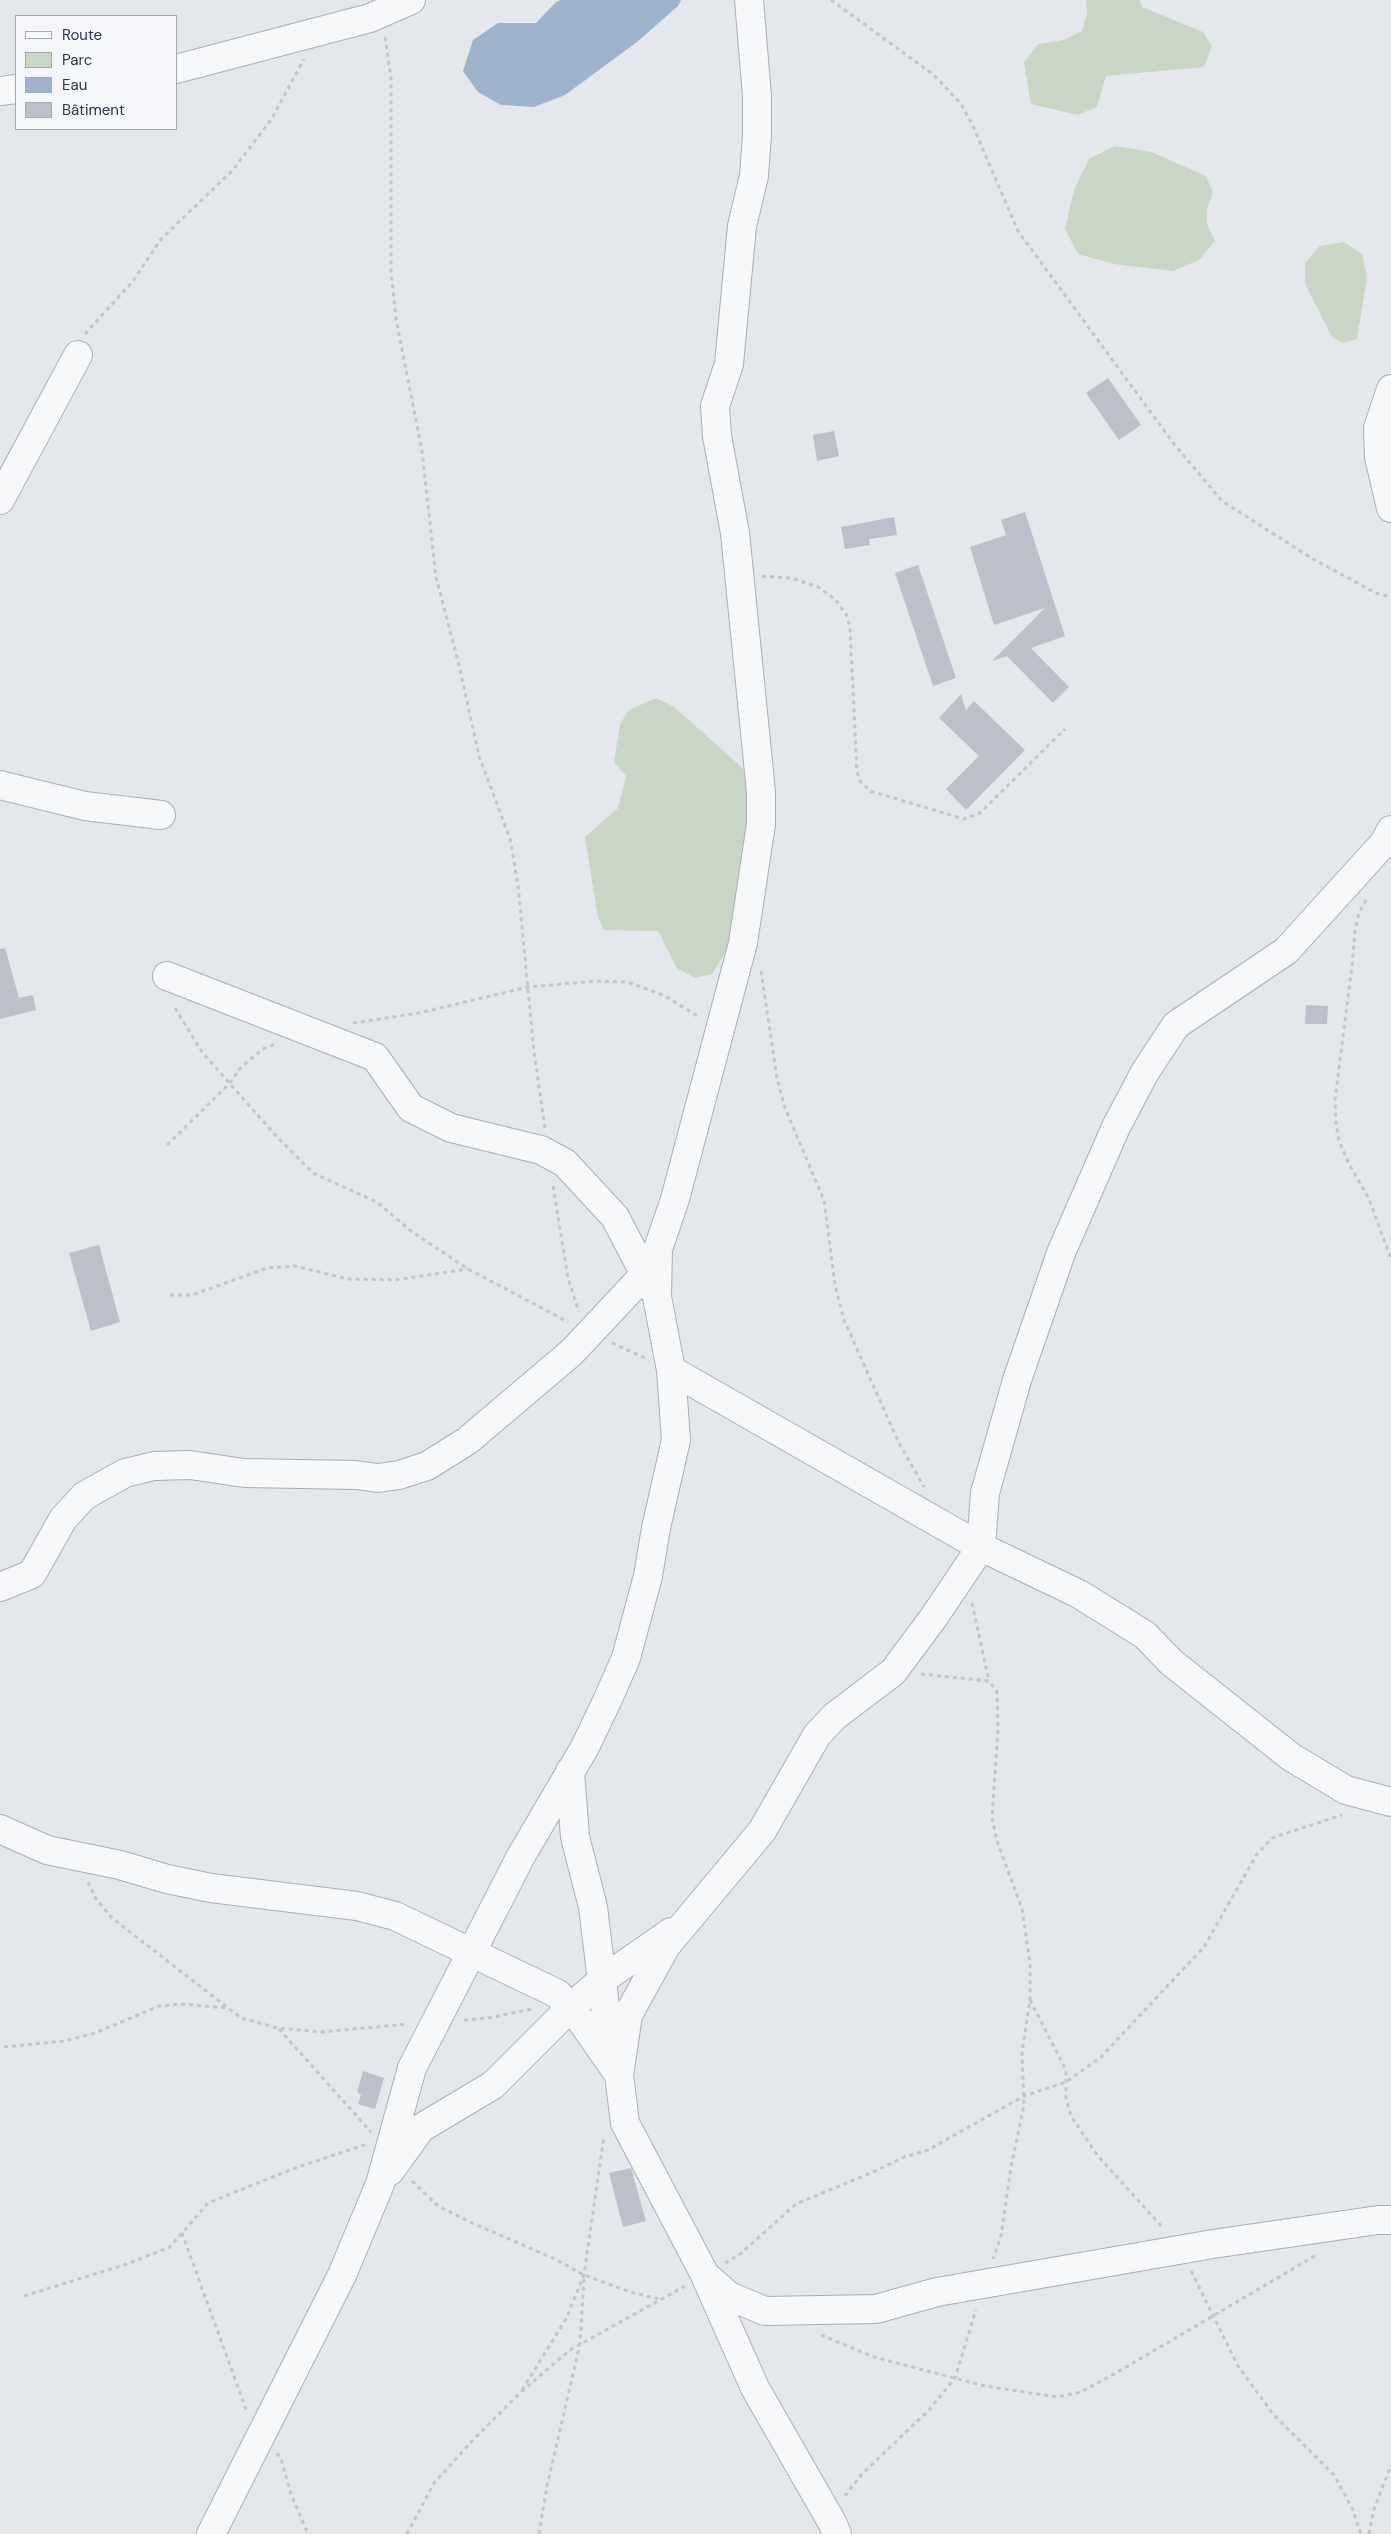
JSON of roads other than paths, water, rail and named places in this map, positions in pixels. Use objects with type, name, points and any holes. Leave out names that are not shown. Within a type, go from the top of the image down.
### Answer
[{"type":"street","points":[[178,68],[381,13],[411,0]]},
{"type":"street","points":[[0,1587],[32,1574],[63,1519],[84,1496],[125,1473],[154,1466],[190,1464],[244,1473],[356,1475],[378,1478],[427,1466],[467,1441],[572,1352],[590,1333],[651,1286],[658,1249],[675,1199],[743,943],[761,824],[761,792],[735,533],[718,436],[715,406],[729,364],[742,226],[754,176],[757,96],[750,0]]},
{"type":"street","points":[[0,91],[15,89]]},
{"type":"street","points":[[0,500],[81,346]]},
{"type":"street","points":[[1391,389],[1378,428],[1378,457],[1391,508]]},
{"type":"street","points":[[0,785],[85,806],[161,815]]},
{"type":"street","points":[[619,2075],[628,2016],[666,1946],[762,1831],[817,1735],[835,1716],[893,1672],[980,1547],[985,1493],[1026,1353],[1061,1253],[1116,1127],[1145,1072],[1176,1026],[1286,951],[1384,843],[1391,830]]},
{"type":"street","points":[[167,976],[375,1057],[411,1108],[451,1128],[541,1150],[565,1162],[615,1217],[651,1286],[671,1370],[676,1440],[637,1624],[615,1684],[585,1746],[521,1856],[412,2068],[380,2184],[342,2275],[211,2534]]},
{"type":"street","points":[[671,1370],[980,1547],[1079,1594],[1145,1635],[1171,1662],[1291,1757],[1346,1790],[1389,1798]]},
{"type":"street","points":[[570,1770],[574,1837],[593,1907],[606,2014],[619,2075],[625,2123],[705,2275],[755,2388],[833,2526]]},
{"type":"street","points":[[0,1829],[47,1850],[120,1866],[167,1880],[211,1888],[357,1906],[395,1916],[558,1994],[619,2075]]},
{"type":"street","points":[[388,2150],[493,2085],[566,2004],[692,1917]]},
{"type":"street","points":[[705,2275],[729,2296],[765,2311],[876,2308],[937,2292],[1213,2244],[1378,2220],[1391,2220]]},
{"type":"water","points":[[561,0],[681,0],[678,6],[637,42],[565,95],[534,107],[501,105],[478,92],[463,71],[473,40],[498,23],[536,23],[556,2]]}]
